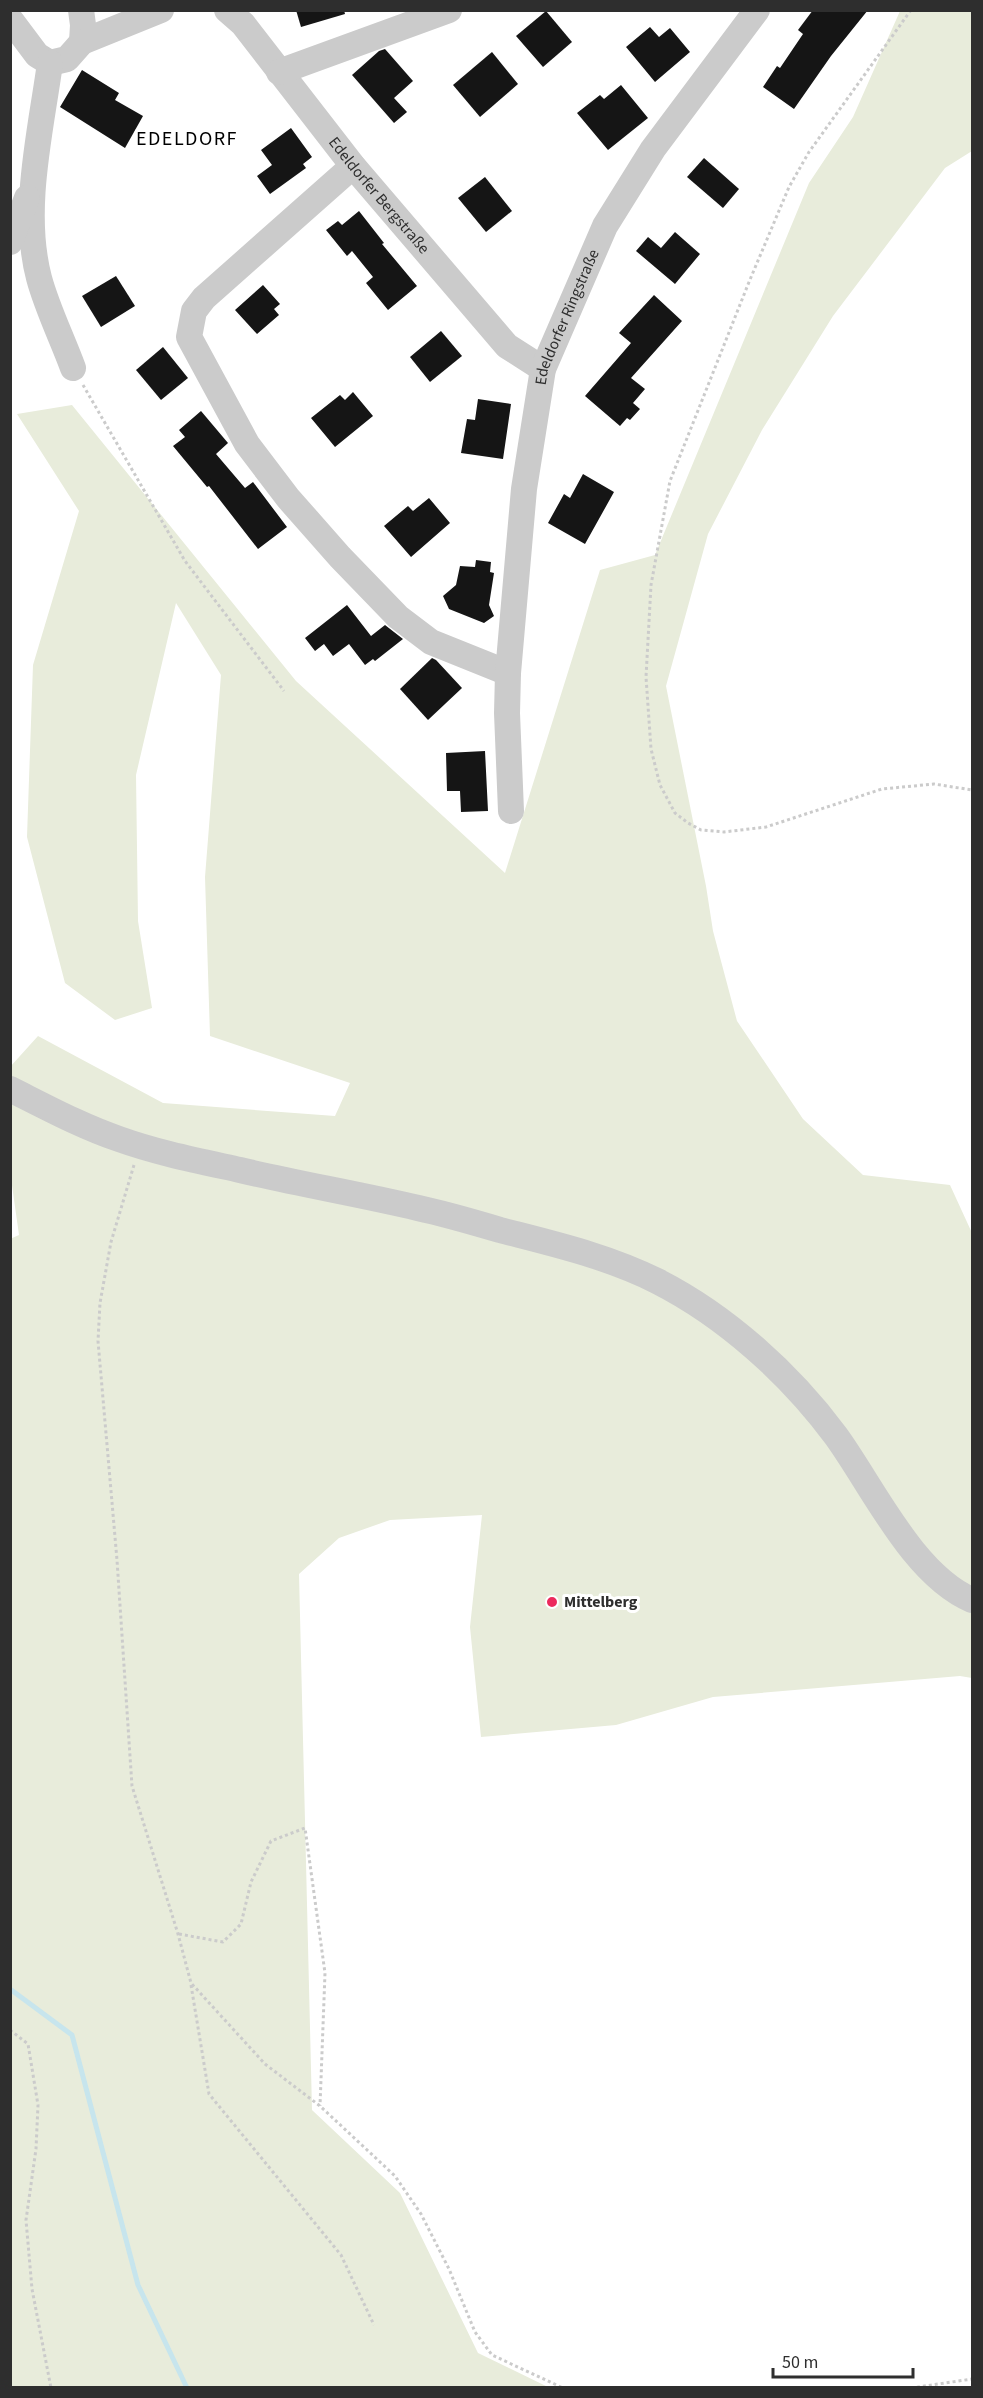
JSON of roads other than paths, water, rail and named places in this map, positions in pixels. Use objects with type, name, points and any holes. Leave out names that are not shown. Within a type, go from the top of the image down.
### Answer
[{"type":"street","points":[[81,10],[82,42]]},
{"type":"street","points":[[10,19],[37,55],[50,63],[67,59],[82,42],[161,10]]},
{"type":"street","name":"Edeldorfer Bergstraße","points":[[227,10],[243,24],[353,166],[507,346],[543,369]]},
{"type":"street","points":[[279,72],[449,10]]},
{"type":"street","name":"Edeldorfer Ringstraße","points":[[511,811],[507,713],[508,673],[524,489],[543,369],[605,226],[653,149],[757,10]]},
{"type":"street","points":[[50,63],[33,184],[32,229],[39,277],[73,368]]},
{"type":"street","points":[[353,166],[204,298],[194,311],[189,337],[247,444],[288,498],[340,557],[398,617],[431,642],[508,673]]},
{"type":"street","points":[[10,242],[33,184]]},
{"type":"street","points":[[10,1089],[65,1117],[119,1139],[267,1176],[418,1208],[599,1256],[656,1280],[697,1304],[746,1341],[789,1381],[835,1435],[913,1552],[941,1580],[972,1600]]},
{"type":"waterway","points":[[10,1989],[72,2035],[138,2285],[187,2388]]},
{"type":"place","name":"Mittelberg","points":[[552,1602]]},
{"type":"district","name":"EDELDORF","points":[[187,139]]}]
